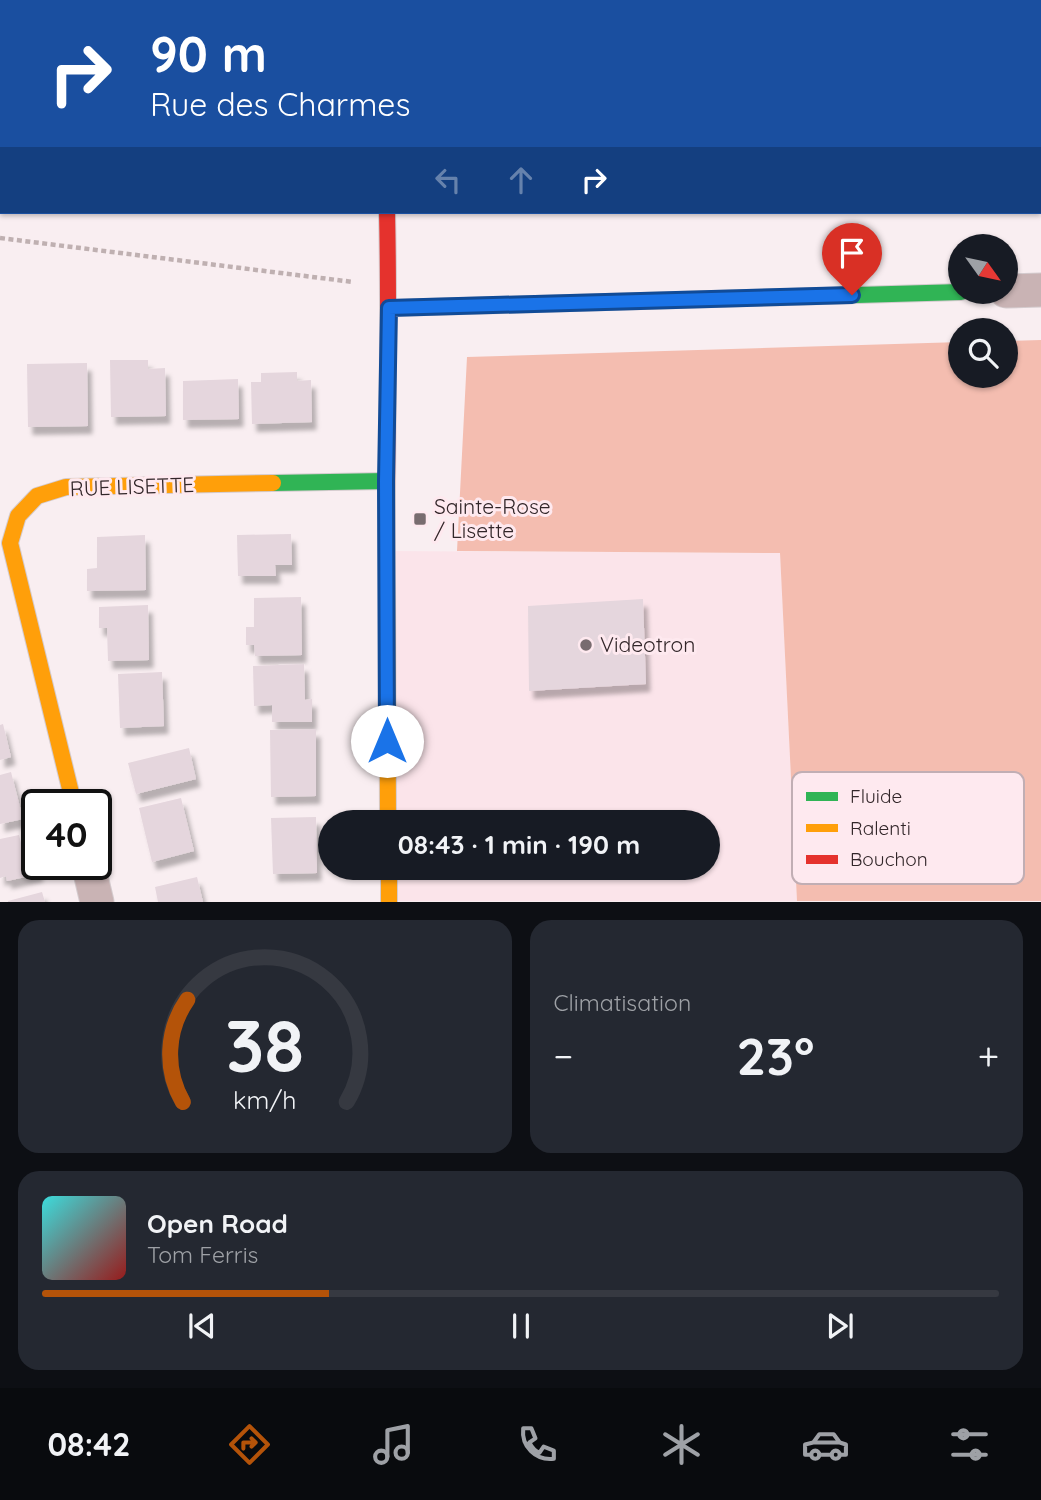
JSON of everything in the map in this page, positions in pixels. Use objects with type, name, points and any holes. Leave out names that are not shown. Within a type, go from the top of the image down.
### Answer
[{"type":"street","points":[[387,214],[388,810]]},
{"type":"street","points":[[1018,290],[1041,290]]},
{"type":"street","points":[[389,308],[948,292]]},
{"type":"street","name":"RUE LISETTE","points":[[70,789],[10,543],[18,516],[37,496],[66,487],[386,481]]},
{"type":"street","points":[[92,880],[97,901]]},
{"type":"street","points":[[389,880],[389,901]]},
{"type":"path","points":[[0,238],[389,286]]},
{"type":"shaded area","points":[[1041,340],[1041,901],[797,901],[796,884],[1024,884],[1024,772],[792,772],[792,799],[780,553],[457,551],[467,357],[948,342],[948,388],[1018,388],[1018,341]]},
{"type":"shaded area","points":[[386,551],[780,553],[792,799],[792,884],[796,884],[797,901],[394,901],[393,880],[720,880],[720,810],[392,810]]},
{"type":"building","points":[[110,360],[148,360],[148,369],[165,368],[166,416],[111,417]]},
{"type":"building","points":[[87,363],[88,426],[28,427],[27,364]]},
{"type":"building","points":[[297,372],[297,381],[311,380],[312,422],[252,424],[251,382],[261,382],[261,373]]},
{"type":"building","points":[[238,379],[239,419],[183,420],[183,381]]},
{"type":"building","points":[[291,534],[292,565],[275,565],[276,576],[238,576],[237,535]]},
{"type":"building","points":[[145,535],[146,590],[87,591],[87,569],[97,568],[97,537]]},
{"type":"building","points":[[301,597],[302,655],[255,656],[254,645],[246,645],[246,627],[254,627],[254,598]]},
{"type":"building","name":"Videotron","points":[[643,599],[646,684],[529,691],[528,606]]},
{"type":"building","points":[[148,605],[149,660],[108,661],[107,628],[99,628],[99,607]]},
{"type":"building","points":[[304,664],[305,700],[312,699],[312,722],[272,722],[272,705],[254,706],[253,666]]},
{"type":"building","points":[[162,672],[164,726],[120,728],[118,674]]},
{"type":"building","points":[[3,724],[11,757],[0,760],[0,725]]},
{"type":"building","points":[[316,729],[316,796],[271,797],[270,730]]},
{"type":"building","points":[[189,748],[196,779],[136,794],[128,763]]},
{"type":"building","points":[[11,772],[21,819],[0,824],[0,775]]},
{"type":"building","points":[[181,798],[194,851],[152,862],[139,808]]},
{"type":"building","points":[[316,817],[317,873],[273,874],[271,818]]},
{"type":"building","points":[[19,835],[21,878],[7,881],[6,876],[0,878],[0,839]]},
{"type":"building","points":[[197,877],[203,902],[158,902],[155,887]]},
{"type":"building","points":[[42,892],[45,902],[8,902],[8,901]]},
{"type":"traffic: fast","points":[[714,299],[948,292]]},
{"type":"traffic: fast","points":[[273,483],[386,481]]},
{"type":"traffic: slow","points":[[389,308],[714,299]]},
{"type":"traffic: slow","points":[[70,789],[10,543],[18,516],[37,496],[66,487],[273,483]]},
{"type":"traffic: slow","points":[[387,577],[388,810]]},
{"type":"traffic: slow","points":[[389,880],[389,902]]},
{"type":"traffic: jam","points":[[387,214],[387,577]]},
{"type":"place","name":"Sainte-Rose / Lisette","points":[[420,519]]},
{"type":"place","name":"Videotron","points":[[586,645]]},
{"type":"route","points":[[387,741],[386,481],[389,308],[852,295]]}]
